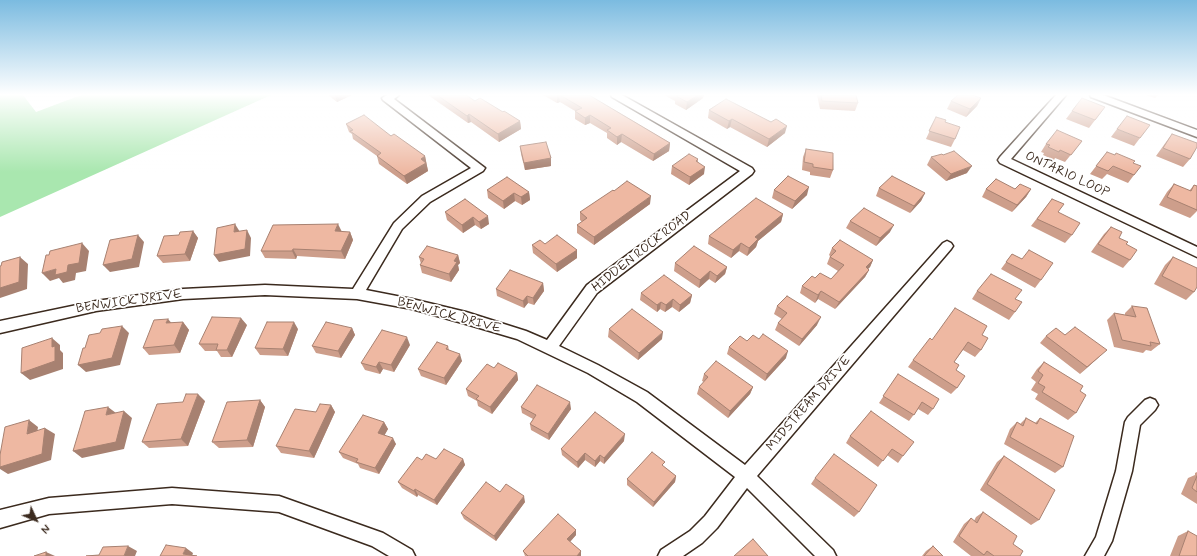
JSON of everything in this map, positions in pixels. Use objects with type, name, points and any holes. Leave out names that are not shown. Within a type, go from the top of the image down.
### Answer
[{"type":"street","points":[[358,294],[398,226],[426,199],[479,168],[421,121]]},
{"type":"street","name":"HIDDEN ROCK ROAD","points":[[550,348],[592,289],[748,171],[662,121]]},
{"type":"street","name":"ONTARIO LOOP","points":[[1038,121],[1004,160],[1197,252]]},
{"type":"street","points":[[1164,121],[1197,134]]},
{"type":"street","name":"MIDSTREAM DRIVE","points":[[667,556],[696,537],[711,522],[746,476],[947,246]]},
{"type":"street","name":"BENWICK DRIVE","points":[[0,327],[96,306],[183,294],[265,290],[358,294],[412,304],[466,318],[521,335],[550,348],[594,369],[642,397],[746,476],[827,556]]},
{"type":"street","points":[[1094,556],[1103,541],[1122,478],[1133,422],[1150,405]]},
{"type":"street","points":[[0,519],[49,506],[172,496],[279,504],[377,539],[406,556]]},
{"type":"green space","points":[[0,121],[213,121],[0,217]]},
{"type":"building","points":[[352,121],[372,121],[391,136],[394,134],[425,156],[421,159],[426,163],[404,176],[377,156],[381,153],[350,131],[353,130],[346,124]]},
{"type":"building","points":[[479,121],[520,121],[498,134]]},
{"type":"building","points":[[600,121],[633,121],[670,143],[654,154],[622,134],[617,137],[607,130],[611,128]]},
{"type":"building","points":[[736,121],[779,121],[787,126],[769,139]]},
{"type":"building","points":[[934,121],[946,121],[960,127],[955,139],[929,131]]},
{"type":"building","points":[[1123,121],[1140,121],[1150,125],[1140,138],[1117,129]]},
{"type":"building","points":[[1057,130],[1082,141],[1071,155],[1060,150],[1059,152],[1048,147],[1050,145],[1046,144]]},
{"type":"building","points":[[1172,134],[1197,143],[1197,147],[1190,159],[1163,148]]},
{"type":"building","points":[[546,142],[551,158],[524,163],[520,146]]},
{"type":"building","points":[[806,149],[833,153],[833,170],[813,167],[813,164],[804,162]]},
{"type":"building","points":[[954,151],[972,166],[951,174],[931,157],[943,155]]},
{"type":"building","points":[[1107,152],[1115,155],[1116,153],[1135,161],[1133,163],[1141,166],[1134,175],[1113,166],[1108,171],[1096,166]]},
{"type":"building","points":[[689,154],[698,159],[696,161],[705,167],[690,177],[672,166]]},
{"type":"building","points":[[788,176],[809,187],[795,201],[774,190]]},
{"type":"building","points":[[892,176],[925,193],[914,206],[879,188]]},
{"type":"building","points":[[507,177],[529,192],[521,197],[514,193],[503,201],[487,190]]},
{"type":"building","points":[[996,179],[1015,189],[1020,184],[1031,189],[1017,205],[986,189]]},
{"type":"building","points":[[627,181],[651,196],[594,237],[577,225],[587,218],[580,212]]},
{"type":"building","points":[[1174,184],[1191,191],[1194,185],[1197,186],[1197,210],[1167,197]]},
{"type":"building","points":[[756,198],[783,214],[755,237],[758,239],[749,248],[741,243],[733,250],[709,236]]},
{"type":"building","points":[[465,199],[488,216],[479,222],[473,217],[462,225],[445,212]]},
{"type":"building","points":[[1052,199],[1064,204],[1058,212],[1080,223],[1072,235],[1037,219]]},
{"type":"building","points":[[864,208],[894,225],[880,238],[850,221]]},
{"type":"building","points":[[235,224],[234,232],[247,230],[245,249],[214,255],[217,228]]},
{"type":"building","points":[[338,224],[335,231],[350,232],[341,251],[293,249],[292,251],[261,251],[273,225]]},
{"type":"building","points":[[1111,227],[1122,232],[1119,238],[1128,242],[1126,244],[1137,250],[1130,260],[1098,244]]},
{"type":"building","points":[[193,231],[185,254],[157,256],[164,236],[179,235],[180,232]]},
{"type":"building","points":[[138,235],[132,259],[103,265],[110,240]]},
{"type":"building","points":[[557,235],[577,250],[556,264],[532,245],[540,240],[545,244]]},
{"type":"building","points":[[840,240],[873,260],[866,267],[869,270],[839,302],[821,291],[818,295],[802,286],[812,276],[815,278],[820,273],[831,279],[844,265],[830,257],[836,251],[832,248]]},
{"type":"building","points":[[82,243],[79,263],[68,265],[67,272],[55,275],[56,269],[42,273],[46,255],[49,255],[50,251]]},
{"type":"building","points":[[427,246],[458,255],[454,261],[457,262],[449,274],[420,265],[424,259],[419,257]]},
{"type":"building","points":[[694,246],[727,267],[717,276],[710,271],[700,280],[675,263]]},
{"type":"building","points":[[1029,250],[1053,263],[1041,280],[1006,262],[1012,254],[1022,259]]},
{"type":"building","points":[[20,257],[19,282],[0,288],[0,266],[2,262]]},
{"type":"building","points":[[1173,257],[1197,268],[1197,287],[1194,292],[1162,276]]},
{"type":"building","points":[[510,270],[543,283],[533,298],[527,296],[523,301],[496,289]]},
{"type":"building","points":[[991,274],[1022,290],[1015,299],[1022,302],[1015,312],[977,291]]},
{"type":"building","points":[[664,275],[692,295],[680,305],[673,299],[666,305],[661,302],[657,305],[641,293]]},
{"type":"building","points":[[787,296],[821,317],[802,339],[778,323],[787,313],[777,306]]},
{"type":"building","points":[[1132,306],[1147,308],[1160,344],[1150,342],[1151,346],[1122,340],[1114,313],[1136,317]]},
{"type":"building","points":[[955,308],[987,326],[982,335],[988,338],[981,350],[968,342],[954,362],[959,365],[956,370],[965,376],[957,388],[913,360],[930,338],[932,340]]},
{"type":"building","points":[[632,309],[663,332],[639,353],[609,329]]},
{"type":"building","points":[[212,317],[241,318],[227,350],[216,350],[218,344],[199,344]]},
{"type":"building","points":[[168,319],[166,323],[183,322],[174,345],[143,348],[154,320]]},
{"type":"building","points":[[267,322],[294,322],[283,349],[255,348]]},
{"type":"building","points":[[326,322],[352,328],[338,351],[312,346]]},
{"type":"building","points":[[122,326],[112,358],[78,365],[89,335],[100,333],[102,329]]},
{"type":"building","points":[[1075,327],[1107,350],[1087,367],[1046,336],[1056,328],[1065,335]]},
{"type":"building","points":[[382,330],[407,337],[391,365],[379,362],[376,367],[361,363]]},
{"type":"building","points":[[763,334],[788,351],[767,374],[729,347],[740,336],[747,341],[753,335],[759,339]]},
{"type":"building","points":[[52,338],[52,347],[55,346],[55,361],[21,373],[22,348]]},
{"type":"building","points":[[437,342],[448,346],[446,349],[460,354],[444,378],[418,369]]},
{"type":"building","points":[[716,361],[753,387],[730,411],[699,387],[708,377],[704,374]]},
{"type":"building","points":[[1044,362],[1083,386],[1080,391],[1086,395],[1076,413],[1042,392],[1045,387],[1038,383],[1043,375],[1038,371]]},
{"type":"building","points":[[498,363],[517,373],[490,407],[476,399],[479,396],[466,389],[487,364],[494,368]]},
{"type":"building","points":[[898,374],[939,399],[933,409],[922,402],[914,415],[883,396]]},
{"type":"building","points":[[537,385],[570,402],[548,434],[530,424],[536,415],[521,407]]},
{"type":"building","points":[[186,394],[198,394],[181,439],[142,442],[157,404],[183,402]]},
{"type":"building","points":[[260,400],[247,440],[212,442],[227,402]]},
{"type":"building","points":[[320,404],[331,405],[309,451],[276,446],[295,409],[316,412]]},
{"type":"building","points":[[108,407],[106,415],[124,411],[116,442],[73,451],[85,411]]},
{"type":"building","points":[[871,411],[914,442],[903,456],[892,449],[883,461],[850,436]]},
{"type":"building","points":[[595,412],[625,434],[604,458],[600,455],[595,461],[585,453],[577,462],[561,449]]},
{"type":"building","points":[[363,415],[384,422],[378,433],[393,438],[375,468],[356,462],[358,459],[339,452]]},
{"type":"building","points":[[1026,418],[1037,424],[1040,418],[1074,436],[1063,467],[1010,437],[1017,422],[1023,426]]},
{"type":"building","points":[[29,420],[27,434],[45,428],[42,454],[0,467],[0,455],[5,427]]},
{"type":"building","points":[[444,449],[463,459],[434,500],[415,489],[414,491],[398,482],[417,457],[422,460],[426,454],[436,459]]},
{"type":"building","points":[[652,452],[665,462],[662,465],[676,476],[654,502],[627,479]]},
{"type":"building","points":[[834,454],[877,485],[859,512],[815,478]]},
{"type":"building","points":[[1004,456],[1055,490],[1039,520],[987,484]]},
{"type":"building","points":[[1197,476],[1197,492],[1192,488]]},
{"type":"building","points":[[486,482],[500,492],[506,484],[524,496],[494,536],[461,513]]},
{"type":"building","points":[[983,512],[1017,536],[1013,544],[1023,551],[1020,556],[994,556],[987,551],[984,555],[959,536],[971,518],[977,523]]},
{"type":"building","points":[[558,514],[576,530],[567,539],[581,551],[577,556],[528,556],[523,551]]},
{"type":"building","points":[[1188,531],[1197,536],[1197,556],[1179,556]]},
{"type":"building","points":[[753,539],[768,556],[734,556]]},
{"type":"building","points":[[166,545],[186,548],[183,554],[197,556],[160,556]]},
{"type":"building","points":[[128,546],[124,556],[86,556],[99,555],[103,547]]},
{"type":"building","points":[[933,546],[943,556],[924,556]]},
{"type":"building","points":[[46,552],[46,556],[34,556]]}]
